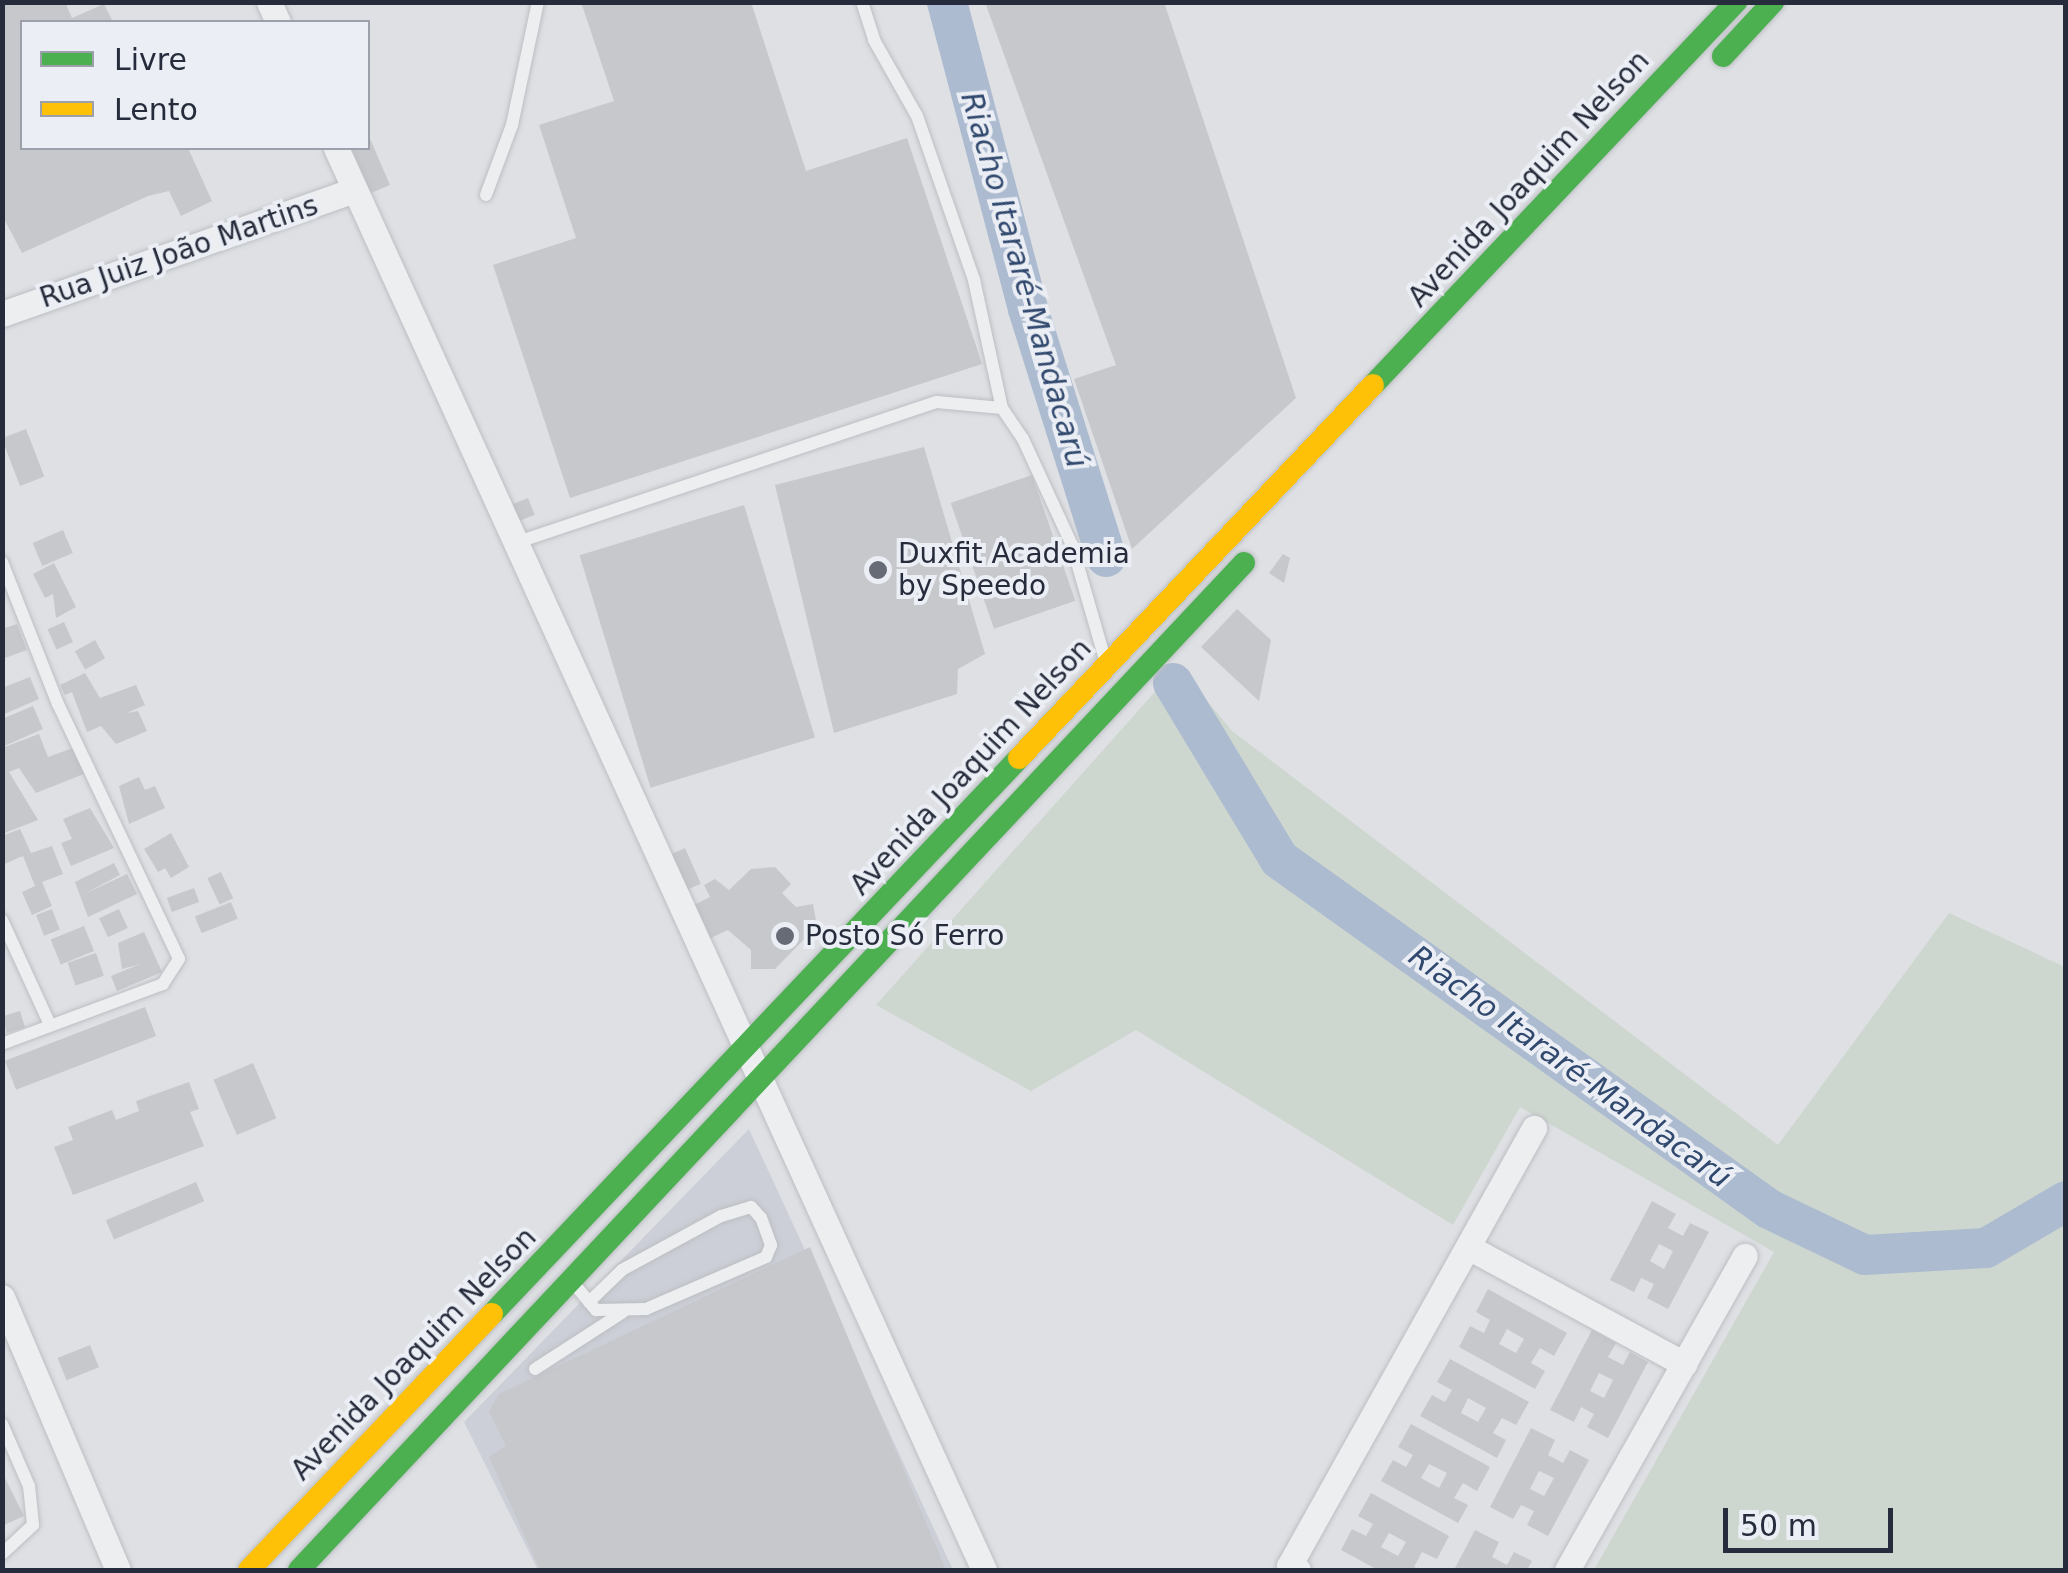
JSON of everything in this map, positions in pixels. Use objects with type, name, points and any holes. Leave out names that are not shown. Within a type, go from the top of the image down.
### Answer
[{"type":"main road","name":"Avenida Joaquim Nelson","points":[[249,1570],[1736,2]]},
{"type":"main road","points":[[1706,73],[1773,2]]},
{"type":"main road","points":[[1268,497],[1288,514]]},
{"type":"main road","points":[[299,1570],[1263,542]]},
{"type":"main road","points":[[1220,548],[1237,552],[1239,568]]},
{"type":"street","points":[[337,150],[512,544],[984,1570]]},
{"type":"street","name":"Rua Juiz João Martins","points":[[2,314],[355,190]]},
{"type":"street","points":[[1291,1569],[1534,1128]]},
{"type":"street","points":[[1468,1247],[1684,1364]]},
{"type":"street","points":[[1568,1570],[1745,1256]]},
{"type":"street","points":[[2,1297],[118,1570]]},
{"type":"lane","points":[[486,195],[512,125],[538,2]]},
{"type":"lane","points":[[862,2],[874,40],[917,116],[974,280],[1002,408],[1024,439],[1072,545],[1107,667]]},
{"type":"lane","points":[[512,544],[937,402],[1002,408]]},
{"type":"lane","points":[[2,562],[58,704],[179,960],[163,984],[2,1044]]},
{"type":"lane","points":[[2,920],[50,1025]]},
{"type":"lane","points":[[570,1280],[589,1302],[596,1310],[646,1309],[766,1257],[772,1244],[756,1209],[721,1216],[622,1270],[589,1302]]},
{"type":"lane","points":[[535,1368],[622,1312]]},
{"type":"lane","points":[[2,1424],[29,1486],[34,1525],[2,1554]]},
{"type":"shaded area","points":[[1178,666],[1232,731],[1778,1145],[1949,913],[2065,967],[2065,1570],[1594,1570],[1774,1252],[1520,1107],[1453,1225],[1136,1030],[1031,1091],[876,1005]]},
{"type":"shaded area","points":[[749,1129],[953,1570],[538,1570],[464,1422]]},
{"type":"building","points":[[2,2],[65,2],[72,18],[104,4],[112,20],[20,20],[20,150],[189,150],[212,201],[181,216],[169,191],[148,196],[22,253],[2,215]]},
{"type":"building","points":[[751,2],[806,171],[907,138],[982,364],[570,498],[493,265],[576,238],[539,125],[614,101],[582,5]]},
{"type":"building","points":[[985,2],[1164,2],[1296,398],[1132,549],[1074,379],[1116,365]]},
{"type":"building","points":[[370,139],[390,185],[371,193],[352,150],[370,150]]},
{"type":"building","points":[[26,429],[44,477],[20,486],[2,438]]},
{"type":"building","name":"Duxfit Academia by Speedo","points":[[924,447],[985,654],[958,669],[957,694],[834,733],[775,485]]},
{"type":"building","points":[[1032,475],[1075,601],[994,629],[951,503]]},
{"type":"building","points":[[528,498],[535,515],[517,522],[510,505]]},
{"type":"building","points":[[744,505],[815,737],[651,788],[580,555]]},
{"type":"building","points":[[63,530],[73,553],[42,566],[33,543]]},
{"type":"building","points":[[1283,554],[1290,558],[1284,583],[1269,573]]},
{"type":"building","points":[[54,563],[76,607],[56,618],[53,594],[45,598],[33,574]]},
{"type":"building","points":[[1237,609],[1271,640],[1259,701],[1201,647]]},
{"type":"building","points":[[64,622],[73,642],[57,649],[48,629]]},
{"type":"building","points":[[17,624],[27,650],[2,659],[2,629]]},
{"type":"building","points":[[95,640],[105,658],[85,670],[75,651]]},
{"type":"building","points":[[85,673],[100,698],[136,685],[145,705],[127,713],[138,711],[147,731],[116,744],[101,726],[87,732],[72,692],[65,695],[60,685]]},
{"type":"building","points":[[30,677],[39,699],[2,715],[2,688]]},
{"type":"building","points":[[33,706],[43,729],[2,747],[2,719]]},
{"type":"building","points":[[39,734],[48,757],[73,748],[84,774],[36,793],[19,768],[9,772],[38,820],[2,834],[2,748]]},
{"type":"building","points":[[139,777],[145,790],[155,786],[165,808],[129,824],[119,786]]},
{"type":"building","points":[[90,808],[114,848],[71,866],[61,843],[72,839],[63,819]]},
{"type":"building","points":[[20,829],[31,853],[52,846],[63,874],[42,882],[52,906],[32,915],[22,892],[35,886],[23,856],[2,865],[2,836]]},
{"type":"building","points":[[171,833],[189,867],[171,878],[165,868],[158,872],[144,849]]},
{"type":"building","points":[[685,848],[701,884],[681,893],[665,857]]},
{"type":"building","points":[[114,863],[120,875],[84,894],[127,874],[137,894],[88,917],[75,882]]},
{"type":"building","points":[[775,867],[791,884],[782,893],[796,907],[813,904],[817,926],[775,969],[751,969],[751,950],[728,930],[704,941],[688,908],[710,897],[704,885],[715,879],[729,890],[751,869]]},
{"type":"building","points":[[221,872],[233,898],[220,905],[207,878]]},
{"type":"building","points":[[194,888],[199,902],[172,912],[167,898]]},
{"type":"building","points":[[231,902],[238,919],[202,933],[195,917]]},
{"type":"building","points":[[52,909],[60,930],[44,936],[36,915]]},
{"type":"building","points":[[119,909],[128,928],[108,937],[99,918]]},
{"type":"building","points":[[84,926],[94,951],[61,965],[51,939]]},
{"type":"building","points":[[144,932],[162,972],[117,991],[111,976],[140,964],[122,969],[118,943]]},
{"type":"building","points":[[96,953],[104,976],[75,985],[68,963]]},
{"type":"building","points":[[145,1007],[156,1036],[16,1090],[5,1061]]},
{"type":"building","points":[[20,1011],[25,1027],[7,1033],[2,1017]]},
{"type":"building","points":[[253,1063],[276,1118],[237,1135],[213,1080]]},
{"type":"building","points":[[189,1082],[199,1109],[190,1112],[204,1146],[73,1195],[54,1147],[73,1140],[68,1127],[112,1110],[116,1120],[139,1111],[136,1101]]},
{"type":"building","points":[[196,1182],[204,1201],[114,1240],[106,1220]]},
{"type":"building","points":[[1652,1201],[1676,1214],[1668,1228],[1683,1236],[1690,1223],[1709,1232],[1668,1309],[1647,1298],[1654,1284],[1641,1278],[1634,1292],[1610,1280]],"holes":[[[1659,1244],[1673,1251],[1664,1269],[1650,1261]]]},
{"type":"building","points":[[810,1247],[945,1568],[540,1570],[489,1457],[506,1446],[489,1411],[499,1394]]},
{"type":"building","points":[[1488,1289],[1567,1333],[1554,1356],[1540,1348],[1531,1363],[1545,1371],[1535,1389],[1459,1347],[1470,1326],[1484,1333],[1490,1320],[1476,1312]],"holes":[[[1507,1329],[1524,1339],[1516,1353],[1499,1344]]]},
{"type":"building","points":[[1592,1330],[1616,1343],[1608,1357],[1623,1365],[1630,1352],[1648,1362],[1608,1438],[1587,1427],[1594,1414],[1581,1407],[1574,1422],[1550,1410]],"holes":[[[1599,1373],[1613,1380],[1604,1398],[1590,1391]]]},
{"type":"building","points":[[90,1345],[99,1367],[67,1380],[58,1358]]},
{"type":"building","points":[[1450,1359],[1529,1402],[1516,1425],[1502,1418],[1493,1433],[1506,1440],[1497,1458],[1420,1416],[1432,1395],[1445,1402],[1452,1390],[1437,1382]],"holes":[[[1468,1398],[1486,1408],[1478,1422],[1461,1413]]]},
{"type":"building","points":[[1411,1424],[1490,1467],[1477,1491],[1463,1483],[1454,1498],[1468,1505],[1458,1523],[1381,1481],[1393,1460],[1406,1467],[1413,1455],[1398,1447]],"holes":[[[1429,1464],[1447,1473],[1439,1488],[1421,1478]]]},
{"type":"building","points":[[1531,1428],[1555,1440],[1548,1455],[1563,1463],[1570,1450],[1589,1460],[1548,1536],[1527,1525],[1534,1511],[1521,1505],[1513,1519],[1490,1507]],"holes":[[[1539,1471],[1554,1478],[1544,1496],[1530,1489]]]},
{"type":"building","points":[[2,1472],[24,1516],[2,1526]]},
{"type":"building","points":[[1371,1493],[1449,1536],[1437,1559],[1422,1552],[1414,1567],[1421,1570],[1378,1570],[1341,1550],[1352,1529],[1366,1536],[1373,1524],[1358,1516]],"holes":[[[1389,1533],[1406,1542],[1398,1556],[1381,1547]]]},
{"type":"building","points":[[1475,1530],[1499,1542],[1492,1557],[1507,1565],[1514,1552],[1532,1561],[1527,1570],[1454,1570]]},
{"type":"waterway","name":"Riacho Itararé-Mandacarú","points":[[947,2],[1028,309],[1106,557]]},
{"type":"waterway","name":"Riacho Itararé-Mandacarú","points":[[1173,683],[1279,859],[1769,1209],[1865,1255],[1986,1248],[2066,1201]]},
{"type":"traffic: fast","points":[[1373,385],[1736,2]]},
{"type":"traffic: fast","points":[[1723,56],[1773,2]]},
{"type":"traffic: fast","points":[[299,1570],[1244,563]]},
{"type":"traffic: fast","points":[[492,1314],[1019,758]]},
{"type":"traffic: slow","points":[[1019,758],[1373,385]]},
{"type":"traffic: slow","points":[[249,1570],[492,1314]]},
{"type":"place","name":"Duxfit Academia by Speedo","points":[[878,570]]},
{"type":"place","name":"Posto Só Ferro","points":[[785,936]]}]
